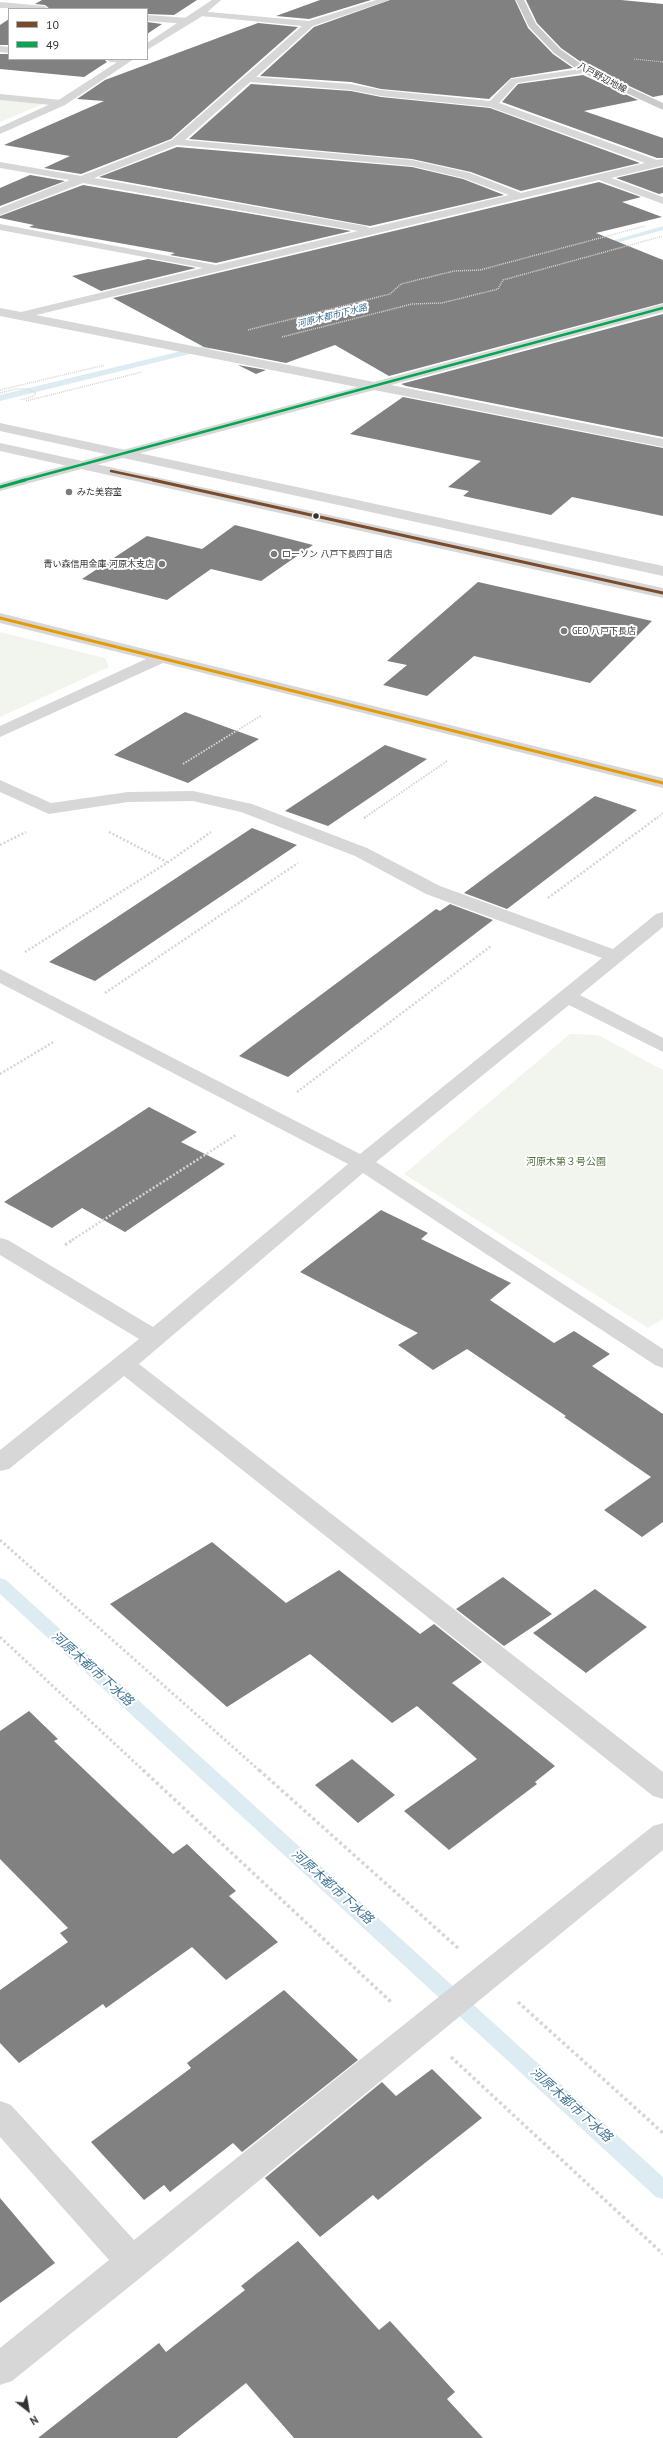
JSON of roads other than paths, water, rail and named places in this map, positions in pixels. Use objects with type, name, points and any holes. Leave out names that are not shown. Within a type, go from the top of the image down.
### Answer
[{"type":"main road","name":"八戸野辺地線","points":[[520,0],[532,25],[557,51],[584,70],[663,107]]},
{"type":"street","points":[[148,46],[201,13],[217,0]]},
{"type":"street","points":[[0,212],[176,142],[310,24],[385,0]]},
{"type":"street","points":[[0,5],[33,8]]},
{"type":"street","points":[[201,13],[310,24]]},
{"type":"street","points":[[148,18],[188,21]]},
{"type":"street","points":[[0,131],[61,103],[128,60]]},
{"type":"street","points":[[492,104],[514,81],[584,70]]},
{"type":"street","points":[[246,79],[350,88],[381,94],[492,104],[660,163]]},
{"type":"street","points":[[0,97],[61,103]]},
{"type":"street","points":[[176,142],[412,163],[466,175],[520,196]]},
{"type":"street","points":[[19,316],[660,163]]},
{"type":"street","points":[[0,165],[374,231]]},
{"type":"street","points":[[600,177],[663,201]]},
{"type":"street","points":[[0,227],[218,268]]},
{"type":"street","points":[[0,487],[124,455],[663,308]]},
{"type":"street","points":[[0,312],[663,443]]},
{"type":"street","points":[[649,312],[663,314]]},
{"type":"street","points":[[0,428],[663,571]]},
{"type":"street","points":[[0,447],[663,593]]},
{"type":"street","points":[[0,618],[663,783]]},
{"type":"street","points":[[0,732],[162,658]]},
{"type":"street","points":[[0,785],[49,809],[128,797],[193,796],[246,808],[361,852],[433,890],[616,957]]},
{"type":"street","points":[[0,1463],[124,1364],[362,1163],[569,997],[663,918]]},
{"type":"street","points":[[0,975],[362,1163],[658,1350]]},
{"type":"street","points":[[569,997],[663,1046]]},
{"type":"street","points":[[0,1245],[155,1338]]},
{"type":"street","points":[[124,1364],[663,1788]]},
{"type":"street","points":[[0,2369],[663,1834]]},
{"type":"street","points":[[0,2115],[132,2263]]},
{"type":"waterway","name":"河原木都市下水路","points":[[598,246],[663,228]]},
{"type":"waterway","name":"河原木都市下水路","points":[[0,398],[223,343]]},
{"type":"waterway","name":"河原木都市下水路","points":[[0,1584],[663,2190]]},
{"type":"place","name":"みた美容室","points":[[69,492]]},
{"type":"place","name":"ローソン 八戸下長四丁目店","points":[[274,554]]},
{"type":"place","name":"青い森信用金庫 河原木支店","points":[[162,564]]},
{"type":"place","name":"GEO 八戸下長店","points":[[564,631]]},
{"type":"park label","name":"河原木第３号公園","points":[[566,1162]]}]
